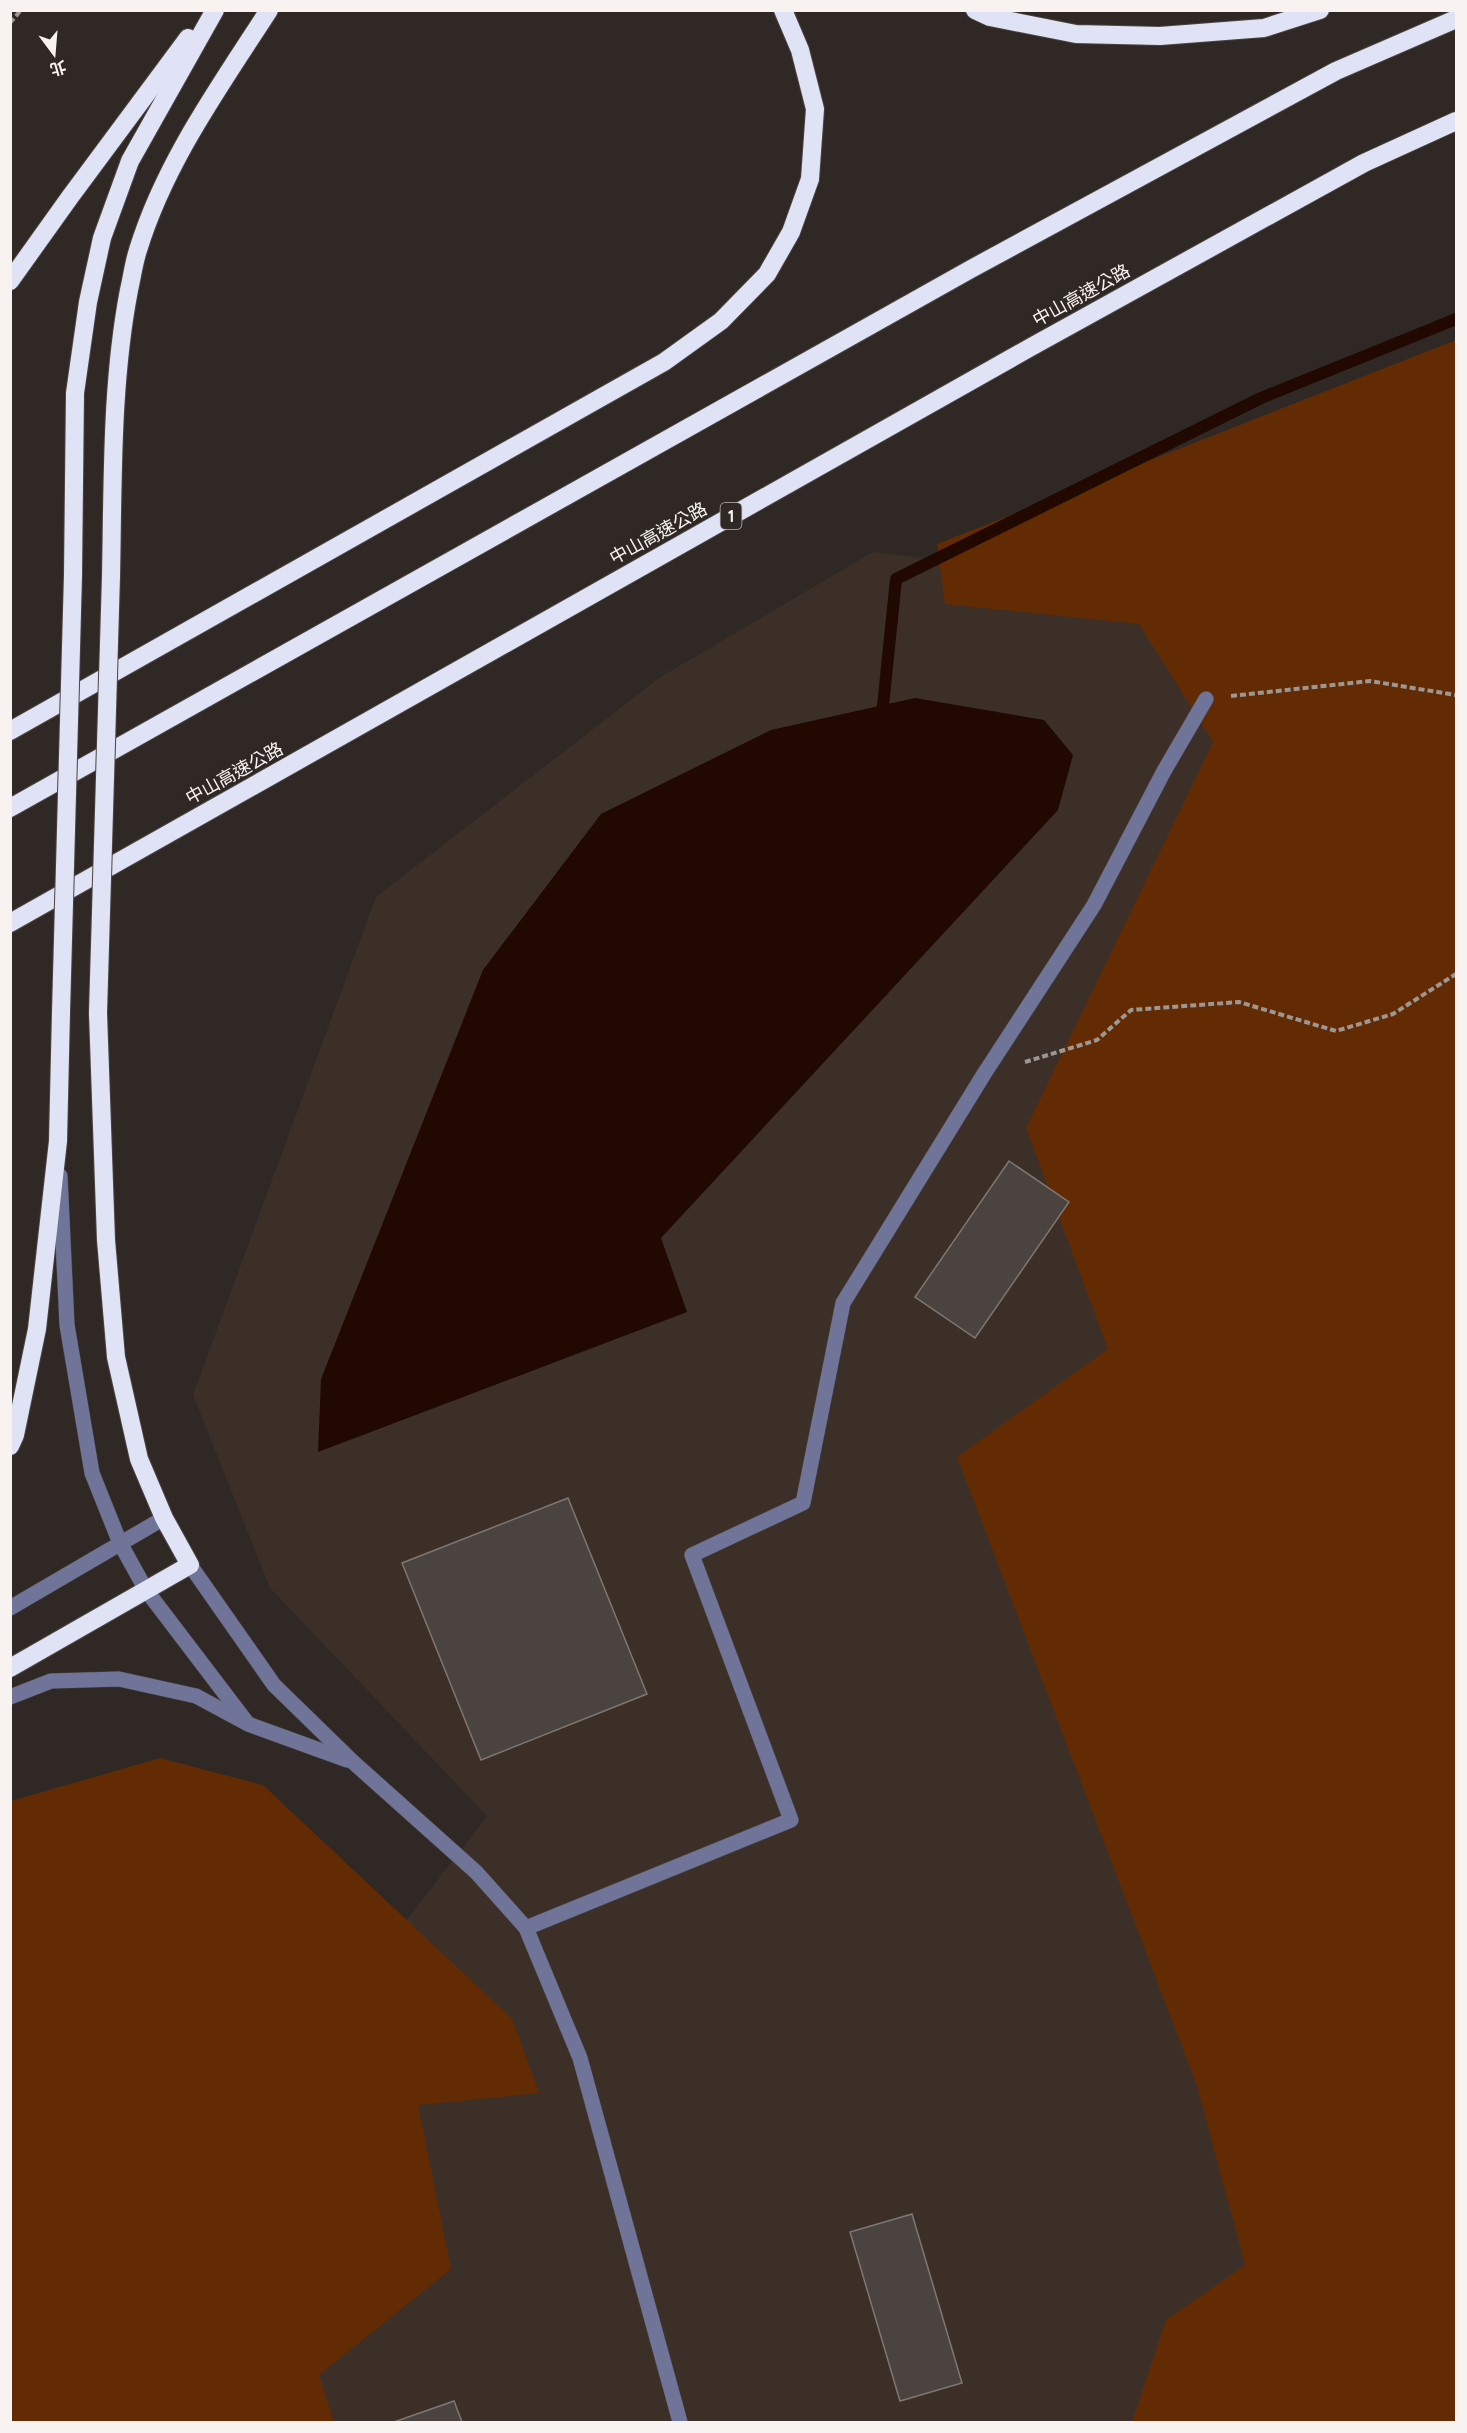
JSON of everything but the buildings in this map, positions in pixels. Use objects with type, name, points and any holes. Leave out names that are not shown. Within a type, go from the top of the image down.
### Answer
[{"type":"highway","points":[[10,281],[70,196],[209,10]]},
{"type":"highway","points":[[10,1446],[15,1435],[37,1329],[58,1141],[73,575],[75,393],[88,302],[102,238],[130,160],[215,10]]},
{"type":"highway","points":[[10,1668],[190,1565],[165,1518],[139,1460],[116,1357],[106,1240],[98,1013],[118,373],[122,327],[137,250],[171,168],[215,93],[269,10]]},
{"type":"highway","points":[[10,731],[664,362],[721,321],[767,274],[791,232],[810,179],[815,109],[801,50],[783,10]]},
{"type":"highway","points":[[975,10],[990,17],[1076,34],[1160,36],[1264,28],[1320,10]]},
{"type":"highway","points":[[10,808],[1023,241],[1336,70],[1456,19]]},
{"type":"highway","name":"中山高速公路","points":[[10,923],[1031,346],[1364,164],[1456,121]]},
{"type":"lane","points":[[526,1928],[791,1820],[692,1555],[803,1503],[843,1303],[984,1074],[1094,904],[1164,771],[1206,699]]},
{"type":"lane","points":[[58,1141],[67,1324],[92,1473],[120,1543],[146,1590],[248,1724]]},
{"type":"lane","points":[[10,1608],[165,1518]]},
{"type":"lane","points":[[190,1565],[274,1685],[353,1762],[476,1872],[526,1928],[580,2058],[680,2422]]},
{"type":"lane","points":[[10,1697],[51,1681],[119,1679],[196,1696],[248,1724],[353,1762]]},
{"type":"path","points":[[10,23],[21,10]]},
{"type":"path","points":[[1206,699],[1370,681],[1456,695]]},
{"type":"path","points":[[984,1074],[1097,1040],[1131,1010],[1239,1002],[1336,1031],[1394,1014],[1456,974]]},
{"type":"shaded area","points":[[1456,340],[1456,2422],[1132,2422],[1166,2320],[1245,2265],[1197,2086],[957,1457],[1108,1349],[1026,1128],[1213,742],[1139,624],[945,604],[937,544]]},
{"type":"shaded area","points":[[873,552],[1456,622],[1456,2422],[11,2422],[10,2354],[73,2352],[487,1816],[270,1588],[193,1395],[376,897],[659,678]]},
{"type":"shaded area","points":[[915,698],[1044,720],[1073,755],[1058,810],[661,1238],[687,1312],[318,1452],[321,1379],[483,970],[601,814],[771,730]]},
{"type":"shaded area","points":[[160,1758],[263,1785],[512,2019],[539,2093],[418,2105],[451,2269],[319,2375],[334,2422],[11,2422],[11,1801]]},
{"type":"waterway","points":[[883,706],[896,579],[1261,398],[1456,319]]}]
